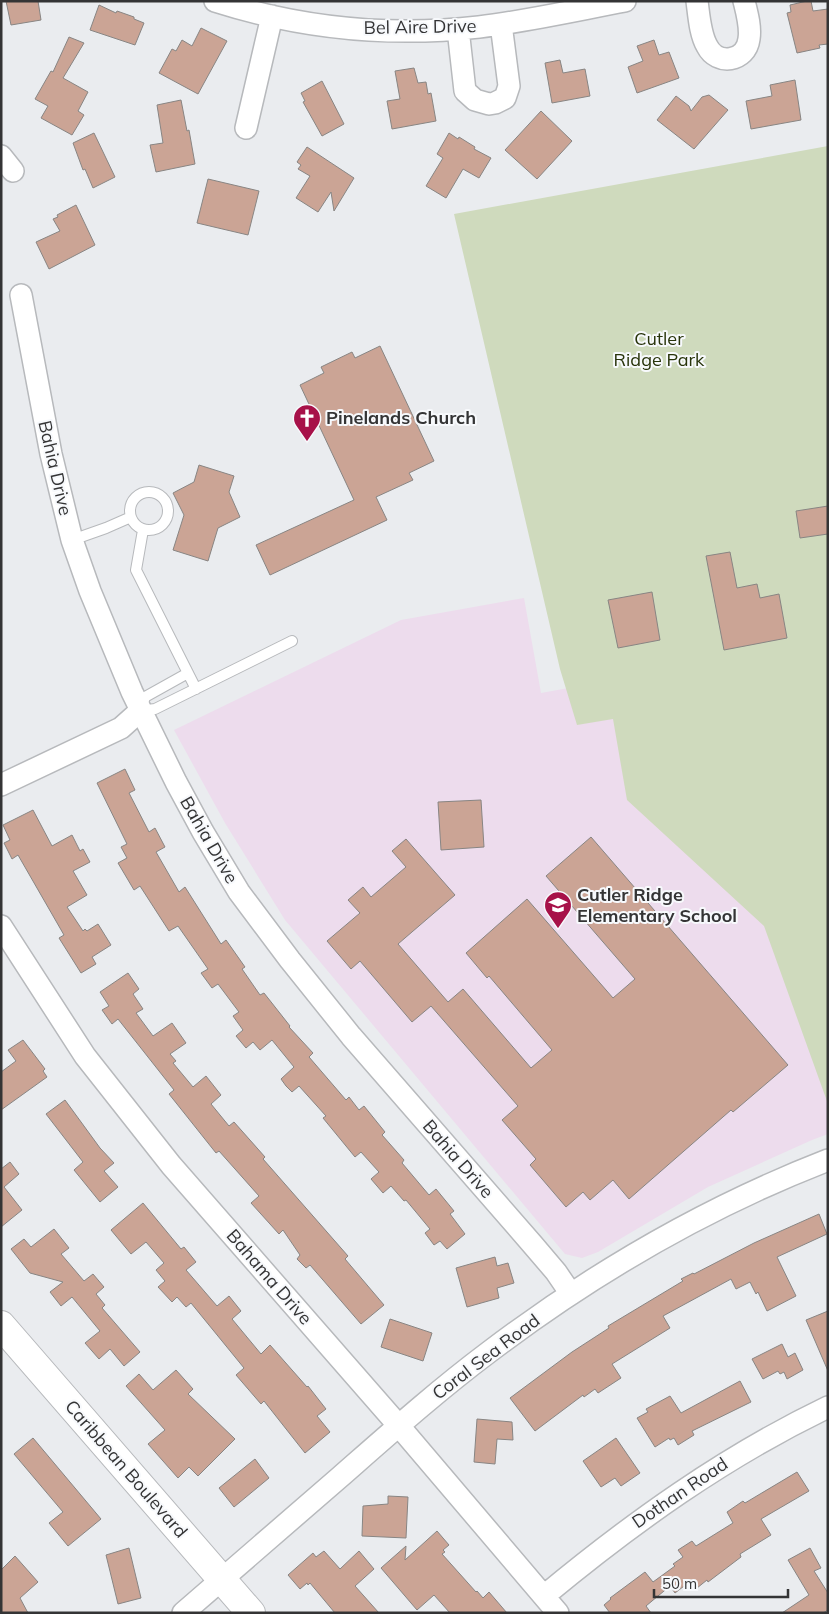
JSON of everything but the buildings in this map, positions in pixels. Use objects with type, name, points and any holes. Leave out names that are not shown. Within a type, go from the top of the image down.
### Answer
[{"type":"street","name":"Bel Aire Drive","points":[[215,1],[272,16],[366,30],[458,29],[501,24],[625,1]]},
{"type":"street","points":[[697,1],[703,37],[707,47],[718,57],[731,59],[741,55],[746,50],[750,38],[744,1]]},
{"type":"street","points":[[246,128],[272,16]]},
{"type":"street","points":[[458,29],[466,90],[475,100],[489,104],[496,103],[505,98],[509,86],[501,24]]},
{"type":"street","name":"Bahia Drive","points":[[21,295],[51,454],[72,540],[110,642],[140,711],[176,782],[217,856],[239,892],[263,925],[316,993],[539,1252],[571,1294]]},
{"type":"street","points":[[1,785],[120,728],[140,711]]},
{"type":"street","name":"Bahama Drive","points":[[1,926],[85,1056],[129,1114],[558,1613]]},
{"type":"street","name":"Coral Sea Road","points":[[184,1613],[398,1426],[490,1352],[571,1294],[631,1257],[712,1213],[828,1160]]},
{"type":"street","name":"Caribbean Boulevard","points":[[1,1325],[251,1613]]},
{"type":"street","name":"Dothan Road","points":[[544,1596],[619,1536],[704,1476],[766,1438],[828,1407]]},
{"type":"lane","points":[[151,491],[163,497],[169,508],[166,521],[156,529],[143,530],[138,527],[131,517],[131,504],[139,494],[151,491]]},
{"type":"lane","points":[[72,540],[131,517]]},
{"type":"lane","points":[[143,530],[136,570],[196,689]]},
{"type":"lane","points":[[188,673],[145,697],[140,711],[155,709],[292,641]]},
{"type":"shaded area","name":"Cutler Ridge Elementary School","points":[[524,598],[541,693],[828,641],[828,1134],[708,1187],[598,1252],[582,1258],[565,1254],[285,920],[225,823],[174,730],[401,620]]},
{"type":"green space","name":"Cutler Ridge Park","points":[[828,146],[828,1104],[764,926],[627,800],[613,719],[577,725],[560,669],[454,214]]},
{"type":"place","name":"Pinelands Church","points":[[307,442]]},
{"type":"place","name":"Cutler Ridge Elementary School","points":[[558,929]]}]
